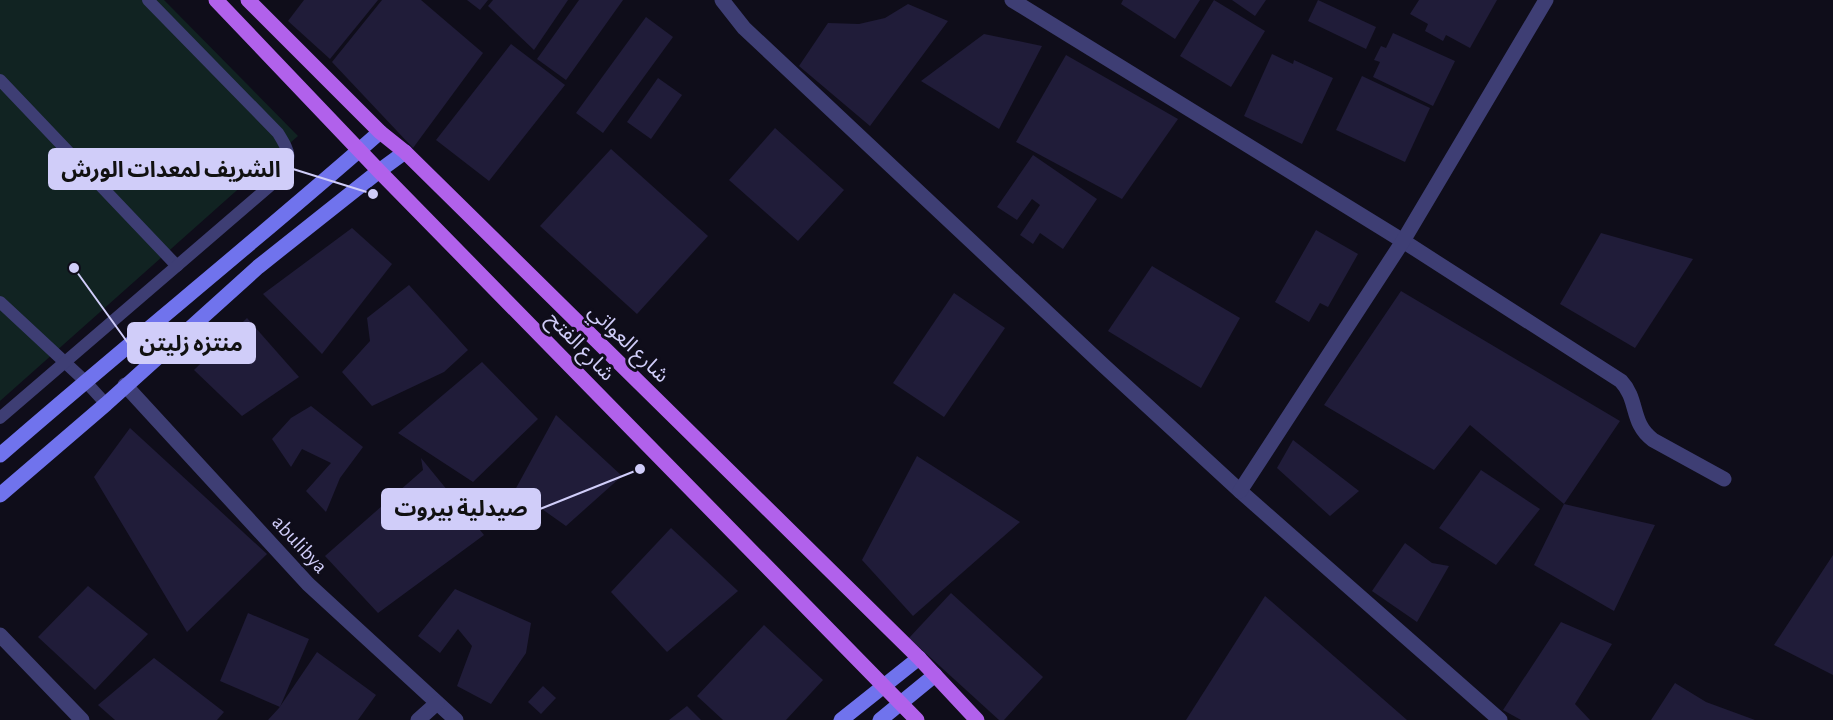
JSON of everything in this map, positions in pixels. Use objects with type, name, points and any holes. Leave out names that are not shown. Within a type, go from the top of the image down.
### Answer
[{"type":"main road","name":"شارع الفتح","points":[[216,0],[379,171],[917,720]]},
{"type":"main road","name":"شارع العواتي","points":[[248,0],[380,132],[405,152],[919,658],[977,720]]},
{"type":"street","points":[[722,0],[744,28],[1085,348],[1240,490],[1500,720]]},
{"type":"street","points":[[1012,0],[1403,241],[1620,381],[1629,394],[1644,434],[1724,479]]},
{"type":"street","points":[[1240,490],[1403,241],[1546,0]]},
{"type":"street","points":[[0,455],[85,381],[239,255],[380,132]]},
{"type":"street","points":[[0,495],[106,404],[258,267],[405,152]]},
{"type":"street","name":"abulibya","points":[[126,385],[308,584],[456,720]]},
{"type":"street","points":[[0,634],[82,720]]},
{"type":"street","points":[[841,720],[919,658]]},
{"type":"street","points":[[880,720],[935,675]]},
{"type":"street","points":[[418,720],[437,703]]},
{"type":"lane","points":[[0,417],[278,179],[288,166],[288,149],[278,133],[148,0]]},
{"type":"lane","points":[[0,80],[177,266]]},
{"type":"lane","points":[[0,302],[85,381],[106,404]]},
{"type":"shaded area","points":[[0,0],[164,0],[298,136],[0,401]]},
{"type":"building","points":[[304,0],[378,0],[330,59],[288,21]]},
{"type":"building","points":[[382,0],[421,0],[483,53],[413,148],[332,62]]},
{"type":"building","points":[[467,0],[488,0],[480,10]]},
{"type":"building","points":[[493,0],[568,0],[534,50],[488,6]]},
{"type":"building","points":[[579,0],[623,0],[566,80],[537,59]]},
{"type":"building","points":[[1123,0],[1200,0],[1175,39],[1121,4]]},
{"type":"building","points":[[1214,0],[1265,31],[1231,87],[1180,56]]},
{"type":"building","points":[[1232,0],[1266,0],[1255,16]]},
{"type":"building","points":[[1318,0],[1376,27],[1366,49],[1308,21]]},
{"type":"building","points":[[1419,0],[1497,0],[1470,48],[1446,35],[1443,41],[1425,31],[1428,24],[1410,14]]},
{"type":"building","points":[[908,4],[948,21],[870,126],[799,66],[828,23],[859,24],[885,18]]},
{"type":"building","points":[[646,17],[673,37],[603,133],[576,113]]},
{"type":"building","points":[[1393,33],[1455,61],[1433,106],[1373,77],[1380,62],[1374,60],[1381,46],[1386,48]]},
{"type":"building","points":[[984,34],[1042,46],[999,129],[921,81]]},
{"type":"building","points":[[511,44],[565,85],[489,181],[436,140]]},
{"type":"building","points":[[1272,54],[1293,64],[1294,60],[1333,78],[1302,144],[1244,116]]},
{"type":"building","points":[[1066,55],[1178,119],[1122,199],[1016,142]]},
{"type":"building","points":[[1362,76],[1430,108],[1405,162],[1336,130]]},
{"type":"building","points":[[658,78],[682,95],[651,139],[627,122]]},
{"type":"building","points":[[775,128],[844,190],[798,241],[729,180]]},
{"type":"building","points":[[611,149],[708,236],[637,314],[540,226]]},
{"type":"building","points":[[1033,155],[1097,199],[1063,249],[1040,233],[1033,244],[1020,235],[1040,205],[1032,199],[1017,220],[997,207]]},
{"type":"building","points":[[352,228],[392,264],[322,354],[263,294]]},
{"type":"building","points":[[1316,230],[1358,254],[1328,307],[1320,303],[1309,322],[1275,302]]},
{"type":"building","points":[[1601,233],[1693,259],[1635,348],[1560,304]]},
{"type":"building","points":[[1152,266],[1240,318],[1201,388],[1108,331]]},
{"type":"building","points":[[409,285],[468,350],[444,372],[372,406],[342,372],[370,341],[367,318]]},
{"type":"building","points":[[1401,291],[1620,421],[1564,504],[1470,425],[1434,470],[1324,405]]},
{"type":"building","points":[[954,293],[1005,328],[944,417],[893,383]]},
{"type":"building","points":[[247,318],[299,377],[242,416],[194,370]]},
{"type":"building","points":[[482,362],[538,419],[473,482],[398,433]]},
{"type":"building","points":[[311,406],[363,447],[340,478],[326,512],[306,491],[331,463],[302,449],[291,467],[272,439],[291,418]]},
{"type":"building","points":[[556,415],[622,476],[566,526],[515,490]]},
{"type":"building","points":[[130,428],[267,554],[187,632],[94,477]]},
{"type":"building","points":[[1293,440],[1359,491],[1330,516],[1277,468]]},
{"type":"building","points":[[917,456],[1020,522],[913,616],[862,560]]},
{"type":"building","points":[[421,458],[484,535],[378,613],[325,556],[423,470]]},
{"type":"building","points":[[1481,470],[1540,509],[1496,565],[1439,528]]},
{"type":"building","points":[[1564,504],[1655,525],[1614,611],[1534,565]]},
{"type":"building","points":[[671,528],[738,591],[667,652],[611,592]]},
{"type":"building","points":[[1405,543],[1432,563],[1449,566],[1417,622],[1372,591]]},
{"type":"building","points":[[1833,555],[1833,675],[1774,645]]},
{"type":"building","points":[[88,586],[148,634],[95,690],[38,637]]},
{"type":"building","points":[[455,589],[531,623],[526,653],[491,704],[457,686],[472,646],[458,629],[440,653],[418,636]]},
{"type":"building","points":[[951,593],[1043,677],[1004,720],[999,720],[909,638]]},
{"type":"building","points":[[1265,596],[1407,720],[1186,720]]},
{"type":"building","points":[[248,613],[309,639],[280,707],[220,681]]},
{"type":"building","points":[[1561,622],[1612,644],[1575,704],[1590,720],[1521,720],[1503,710]]},
{"type":"building","points":[[764,625],[823,680],[786,720],[723,720],[697,696]]},
{"type":"building","points":[[317,652],[376,695],[358,720],[268,720],[279,708]]},
{"type":"building","points":[[154,658],[224,712],[217,720],[115,720],[98,705]]},
{"type":"building","points":[[1675,683],[1706,702],[1755,720],[1651,720]]},
{"type":"building","points":[[543,686],[556,698],[541,714],[528,702]]},
{"type":"building","points":[[687,706],[701,720],[669,720]]},
{"type":"place","name":"الشريف لمعدات الورش","points":[[373,194]]},
{"type":"place","name":"منتزه زليتن","points":[[74,268]]},
{"type":"place","name":"صيدلية بيروت","points":[[640,469]]}]
